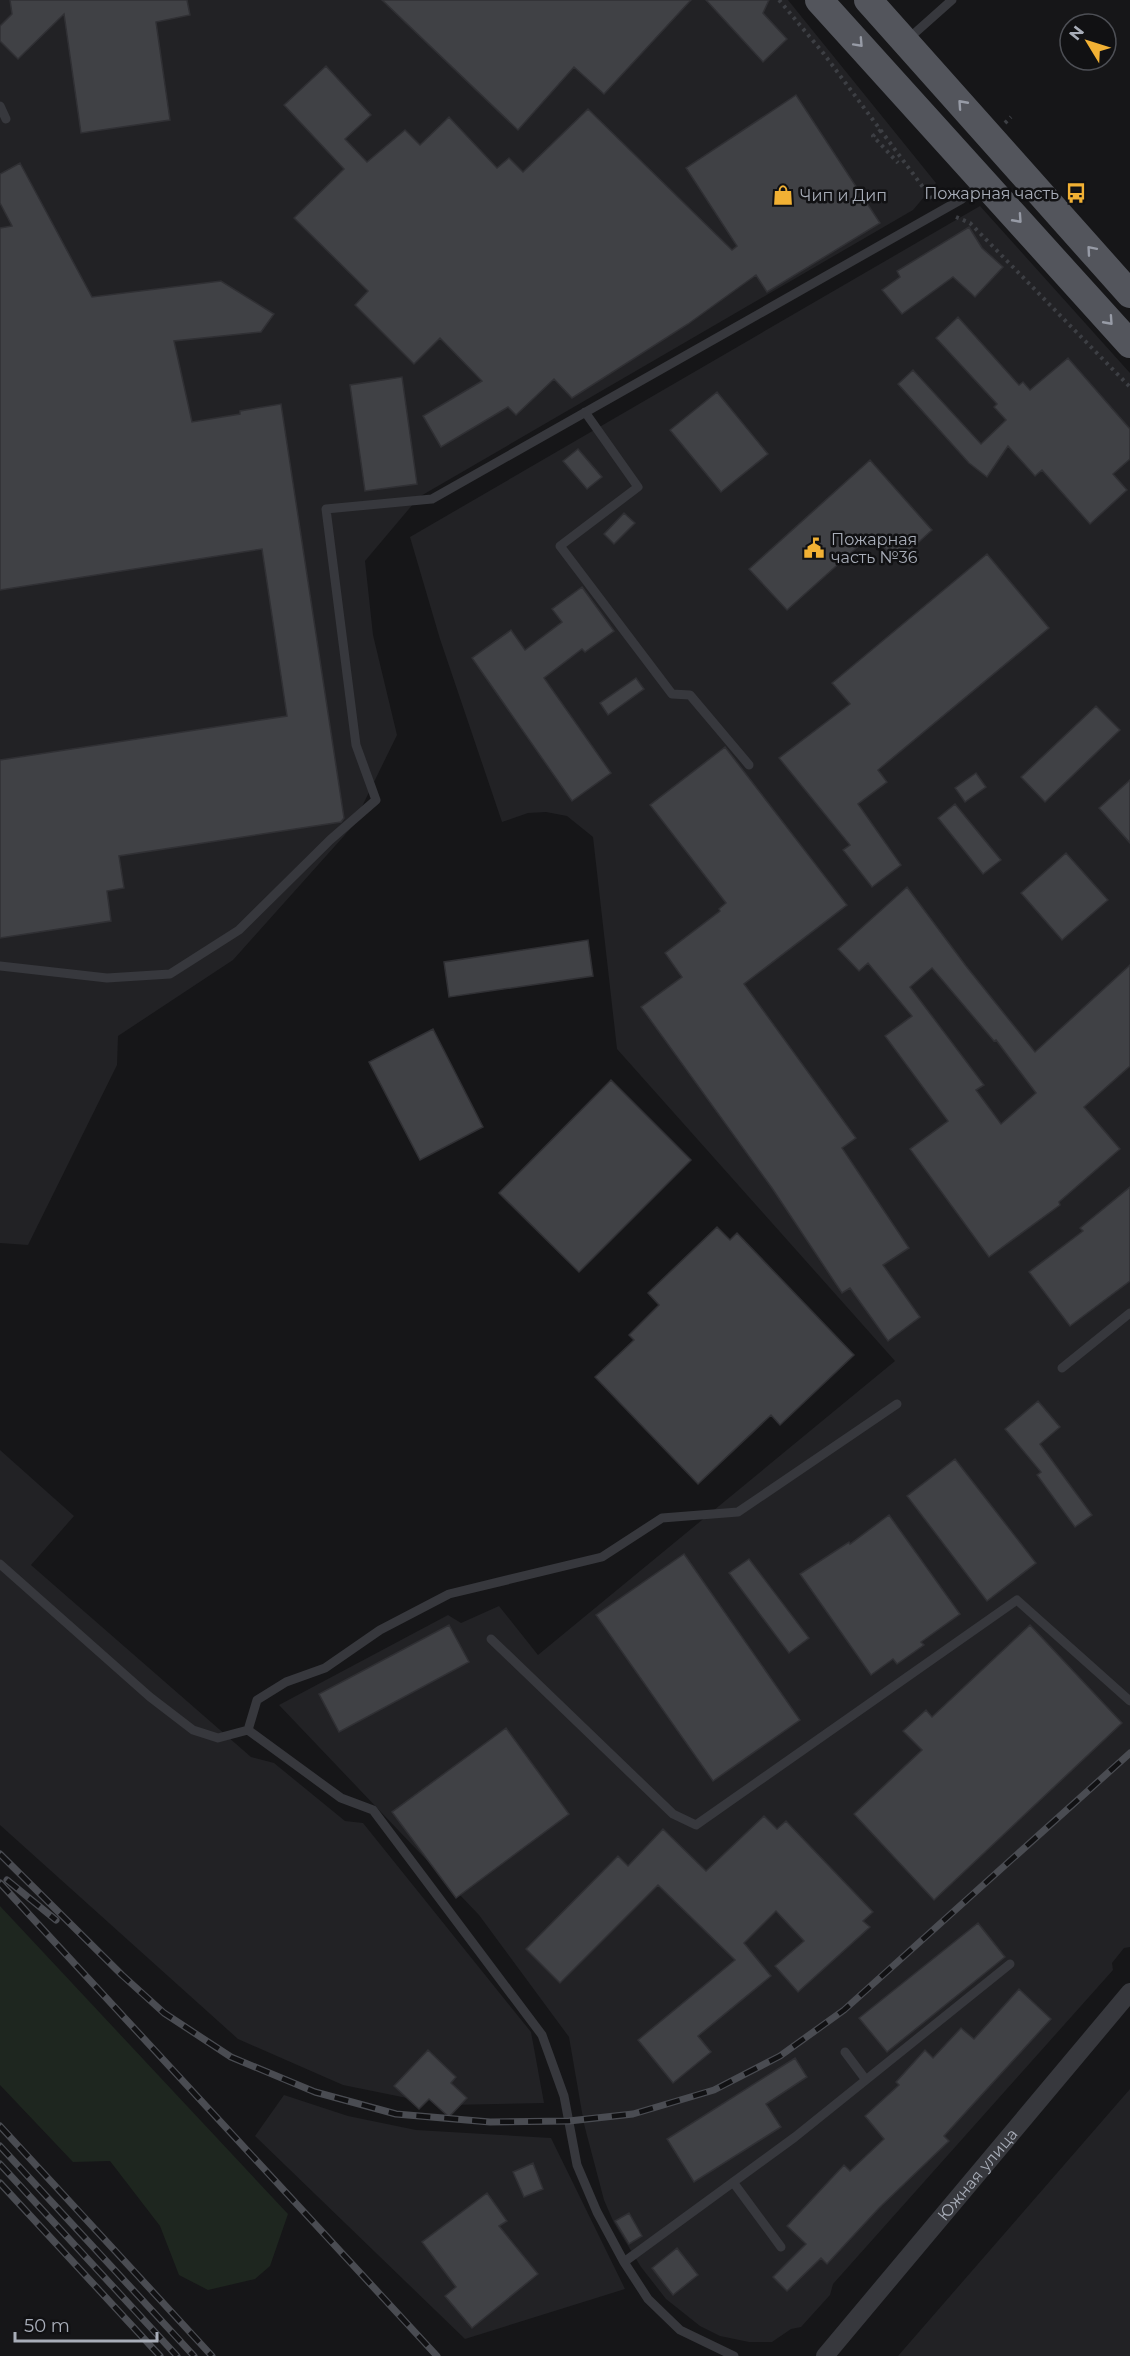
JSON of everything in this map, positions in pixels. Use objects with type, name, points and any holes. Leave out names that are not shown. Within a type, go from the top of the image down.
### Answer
[{"type":"main road","points":[[819,0],[1130,344]]},
{"type":"main road","points":[[868,0],[1130,294]]},
{"type":"street","name":"Южная улица","points":[[825,2356],[1130,1992]]},
{"type":"lane","points":[[905,41],[952,0]]},
{"type":"lane","points":[[0,106],[6,119]]},
{"type":"lane","points":[[0,966],[106,978],[170,974],[239,930],[330,840],[376,800],[356,745],[326,508],[432,499],[962,199],[985,182]]},
{"type":"lane","points":[[585,412],[638,487],[561,546],[672,694],[690,695],[749,765]]},
{"type":"lane","points":[[1062,1368],[1130,1313]]},
{"type":"lane","points":[[248,1730],[257,1700],[286,1682],[326,1668],[380,1630],[449,1594],[602,1557],[662,1518],[738,1512],[897,1404]]},
{"type":"lane","points":[[0,1564],[150,1697],[193,1730],[218,1738],[248,1730]]},
{"type":"lane","points":[[491,1639],[673,1814],[696,1825],[1017,1600],[1130,1701]]},
{"type":"lane","points":[[248,1730],[341,1798],[373,1810],[542,2035],[564,2096],[577,2165],[597,2212],[624,2262],[648,2299],[680,2330],[734,2356]]},
{"type":"lane","points":[[624,2262],[795,2137],[1010,1964]]},
{"type":"lane","points":[[845,2052],[866,2080]]},
{"type":"lane","points":[[733,2182],[782,2247]]},
{"type":"path","points":[[779,0],[824,54],[940,211],[970,223],[1130,387]]},
{"type":"path","points":[[881,130],[873,136],[898,163]]},
{"type":"shaded area","points":[[0,0],[788,0],[936,183],[913,210],[419,497],[365,561],[373,635],[397,735],[352,827],[233,960],[118,1036],[117,1065],[28,1245],[0,1243]]},
{"type":"shaded area","points":[[980,206],[1130,373],[1130,1947],[1124,1948],[1112,1963],[1113,1970],[833,2284],[830,2295],[801,2327],[791,2329],[772,2342],[749,2342],[720,2336],[700,2326],[666,2299],[641,2267],[614,2223],[604,2200],[584,2124],[569,2037],[479,1915],[279,1705],[448,1615],[461,1623],[499,1606],[538,1655],[895,1361],[617,1049],[593,837],[567,816],[546,812],[528,813],[502,822],[440,639],[410,537]]},
{"type":"shaded area","points":[[0,1450],[74,1516],[31,1565],[251,1757],[274,1763],[345,1821],[363,1823],[531,2032],[544,2103],[447,2105],[429,2099],[419,2109],[407,2098],[343,2085],[238,2039],[0,1825]]},
{"type":"shaded area","points":[[0,1906],[288,2214],[270,2266],[255,2279],[208,2290],[179,2275],[160,2226],[110,2161],[73,2162],[0,2085]]},
{"type":"shaded area","points":[[1130,2089],[1130,2356],[898,2356]]},
{"type":"shaded area","points":[[284,2095],[348,2116],[416,2130],[551,2138],[625,2289],[465,2339],[255,2136]]},
{"type":"building","points":[[10,0],[187,0],[190,15],[156,22],[170,120],[81,133],[64,14],[18,59],[0,41],[0,26],[12,14]]},
{"type":"building","points":[[382,0],[691,0],[604,94],[574,67],[518,130]]},
{"type":"building","points":[[706,0],[769,0],[763,13],[787,39],[763,62]]},
{"type":"building","points":[[326,66],[371,115],[345,139],[367,162],[405,130],[420,145],[449,117],[497,168],[509,158],[523,172],[588,109],[732,250],[737,246],[686,168],[796,95],[880,223],[767,292],[756,275],[688,324],[572,398],[554,379],[516,415],[508,407],[441,447],[423,416],[482,381],[440,338],[414,364],[355,305],[368,291],[294,218],[344,169],[284,105]]},
{"type":"building","points":[[20,163],[92,297],[221,281],[274,314],[261,332],[174,341],[192,422],[281,404],[344,818],[341,822],[119,856],[124,888],[107,891],[111,921],[0,938],[0,760],[287,716],[262,549],[0,590],[0,228],[12,226],[0,203],[0,174]]},
{"type":"building","points":[[969,227],[982,248],[1003,267],[975,297],[953,277],[902,314],[882,290],[900,277],[897,271]]},
{"type":"building","points":[[958,317],[1019,385],[1023,382],[1030,390],[1068,358],[1130,429],[1130,459],[1113,474],[1127,490],[1090,524],[1042,470],[1035,476],[1008,446],[987,477],[969,463],[898,384],[913,370],[981,444],[1006,420],[994,407],[997,404],[936,338]]},
{"type":"building","points":[[402,377],[417,484],[365,491],[350,385]]},
{"type":"building","points":[[717,392],[768,454],[721,492],[670,430]]},
{"type":"building","points":[[578,449],[602,477],[587,489],[563,461]]},
{"type":"building","name":"Пожарная часть №36","points":[[870,460],[932,530],[897,562],[872,534],[787,610],[749,569]]},
{"type":"building","points":[[624,513],[635,523],[614,544],[604,534]]},
{"type":"building","points":[[987,554],[1049,628],[878,770],[887,782],[858,804],[901,865],[872,887],[843,850],[850,845],[779,758],[850,704],[832,683]]},
{"type":"building","points":[[582,587],[614,631],[585,652],[582,649],[544,678],[611,773],[572,801],[472,658],[511,630],[525,650],[562,622],[552,609]]},
{"type":"building","points":[[636,678],[644,689],[608,715],[600,703]]},
{"type":"building","points":[[1096,706],[1120,730],[1045,802],[1021,777]]},
{"type":"building","points":[[725,747],[847,905],[744,984],[856,1138],[842,1148],[909,1248],[883,1265],[920,1317],[888,1341],[850,1288],[842,1293],[772,1188],[641,1007],[682,977],[665,953],[720,911],[719,909],[726,903],[650,805]]},
{"type":"building","points":[[976,773],[986,787],[965,802],[955,788]]},
{"type":"building","points":[[1130,780],[1130,843],[1099,808]]},
{"type":"building","points":[[955,804],[1001,860],[983,874],[938,818]]},
{"type":"building","points":[[1066,853],[1108,900],[1062,940],[1021,893]]},
{"type":"building","points":[[907,887],[966,966],[1035,1052],[1130,965],[1130,1066],[1084,1107],[1120,1149],[1059,1202],[1060,1205],[989,1257],[910,1149],[948,1121],[885,1036],[912,1016],[868,963],[859,971],[838,949]],"holes":[[[932,968],[994,1041],[996,1040],[1036,1093],[1001,1124],[976,1090],[984,1085],[910,987]]]},
{"type":"building","points":[[588,940],[593,976],[449,997],[444,962]]},
{"type":"building","points":[[433,1029],[483,1127],[420,1160],[369,1062]]},
{"type":"building","points":[[611,1080],[691,1160],[579,1272],[499,1193]]},
{"type":"building","points":[[1130,1187],[1130,1281],[1070,1326],[1029,1272],[1083,1231],[1080,1228]]},
{"type":"building","points":[[717,1227],[730,1240],[737,1233],[854,1355],[780,1425],[771,1415],[698,1484],[595,1377],[634,1340],[629,1335],[659,1305],[648,1293]]},
{"type":"building","points":[[1038,1401],[1060,1427],[1040,1444],[1092,1515],[1075,1527],[1037,1475],[1041,1472],[1005,1429]]},
{"type":"building","points":[[955,1459],[1036,1563],[987,1601],[907,1496]]},
{"type":"building","points":[[889,1515],[960,1614],[921,1642],[924,1645],[897,1664],[893,1659],[871,1675],[800,1574],[849,1542],[850,1544]]},
{"type":"building","points":[[684,1554],[800,1720],[713,1781],[596,1615]]},
{"type":"building","points":[[749,1559],[809,1638],[789,1653],[729,1573]]},
{"type":"building","points":[[449,1625],[469,1662],[339,1732],[319,1694]]},
{"type":"building","points":[[1030,1625],[1122,1723],[934,1900],[854,1814],[922,1750],[903,1731],[926,1710],[932,1717]]},
{"type":"building","points":[[506,1728],[569,1814],[456,1898],[392,1812]]},
{"type":"building","points":[[764,1816],[777,1829],[786,1821],[873,1912],[863,1921],[870,1927],[798,1992],[775,1966],[804,1941],[776,1911],[744,1943],[771,1976],[698,2036],[711,2052],[673,2083],[638,2040],[735,1960],[658,1885],[560,1983],[526,1949],[618,1856],[628,1866],[663,1829],[706,1871]]},
{"type":"building","points":[[978,1923],[1005,1957],[887,2052],[859,2018]]},
{"type":"building","points":[[1019,1989],[1051,2019],[944,2136],[949,2141],[879,2208],[827,2264],[821,2258],[787,2291],[773,2277],[806,2244],[787,2226],[844,2165],[850,2171],[884,2139],[865,2116],[899,2085],[896,2082],[925,2050],[933,2058],[961,2028],[974,2039]]},
{"type":"building","points":[[428,2050],[456,2077],[451,2083],[467,2098],[449,2117],[429,2099],[419,2109],[394,2086]]},
{"type":"building","points":[[795,2058],[807,2077],[766,2104],[781,2127],[694,2182],[667,2139]]},
{"type":"building","points":[[533,2163],[543,2189],[524,2197],[513,2172]]},
{"type":"building","points":[[487,2193],[507,2221],[499,2226],[538,2274],[472,2328],[445,2296],[456,2287],[422,2242]]},
{"type":"building","points":[[629,2213],[642,2236],[629,2244],[615,2221]]},
{"type":"building","points":[[677,2248],[698,2275],[673,2295],[652,2268]]},
{"type":"railway","points":[[0,1854],[122,1975],[164,2013],[231,2057],[315,2092],[396,2114],[490,2122],[569,2121],[633,2114],[714,2090],[780,2056],[844,2010],[1130,1753]]},
{"type":"railway","points":[[7,1880],[56,1920]]},
{"type":"railway","points":[[0,1883],[437,2356]]},
{"type":"railway","points":[[0,2126],[212,2356]]},
{"type":"railway","points":[[0,2146],[194,2356]]},
{"type":"railway","points":[[0,2164],[177,2356]]},
{"type":"railway","points":[[0,2183],[160,2356]]},
{"type":"place","name":"Пожарная часть","points":[[1076,193]]},
{"type":"place","name":"Чип и Дип","points":[[783,195]]},
{"type":"place","name":"Пожарная часть №36","points":[[814,548]]}]
